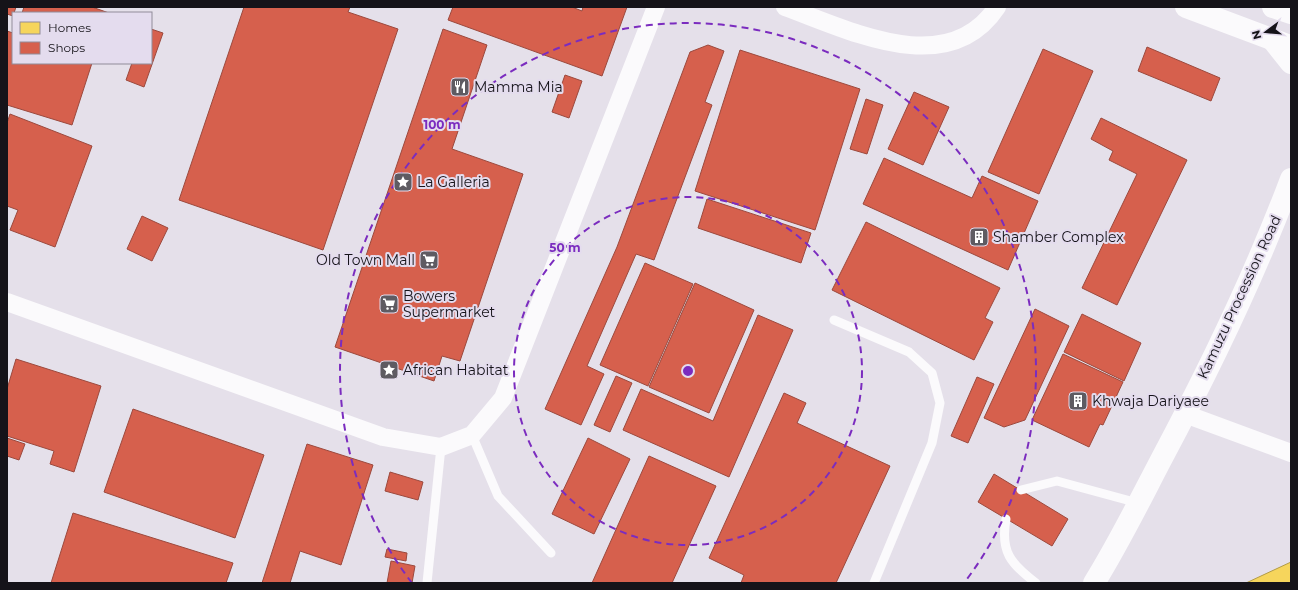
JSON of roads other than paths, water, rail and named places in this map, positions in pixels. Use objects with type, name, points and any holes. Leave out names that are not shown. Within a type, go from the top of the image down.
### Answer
[{"type":"main road","points":[[1186,7],[1282,42],[1291,63]]},
{"type":"main road","points":[[1273,7],[1291,13]]},
{"type":"main road","name":"Kamuzu Procession Road","points":[[1094,583],[1185,414],[1248,285],[1291,179]]},
{"type":"street","points":[[7,302],[383,437],[441,446],[472,435],[503,398],[656,7]]},
{"type":"street","points":[[785,7],[866,36],[893,43],[919,47],[956,41],[973,31],[997,7]]},
{"type":"street","points":[[1185,414],[1291,453]]},
{"type":"lane","points":[[834,320],[909,352],[932,373],[940,403],[932,443],[874,583]]},
{"type":"lane","points":[[472,435],[498,496],[551,553]]},
{"type":"lane","points":[[427,583],[441,446]]},
{"type":"lane","points":[[1021,490],[1057,481],[1138,503]]},
{"type":"lane","points":[[1006,519],[1003,537],[1008,554],[1016,568],[1036,583]]},
{"type":"place","name":"Mamma Mia","points":[[460,87]]},
{"type":"place","name":"La Galleria","points":[[403,182]]},
{"type":"place","name":"Shamber Complex","points":[[979,237]]},
{"type":"place","name":"Old Town Mall","points":[[429,260]]},
{"type":"place","name":"Bowers Supermarket","points":[[389,304]]},
{"type":"place","name":"African Habitat","points":[[389,370]]},
{"type":"place","name":"Khwaja Dariyaee","points":[[1078,401]]}]
